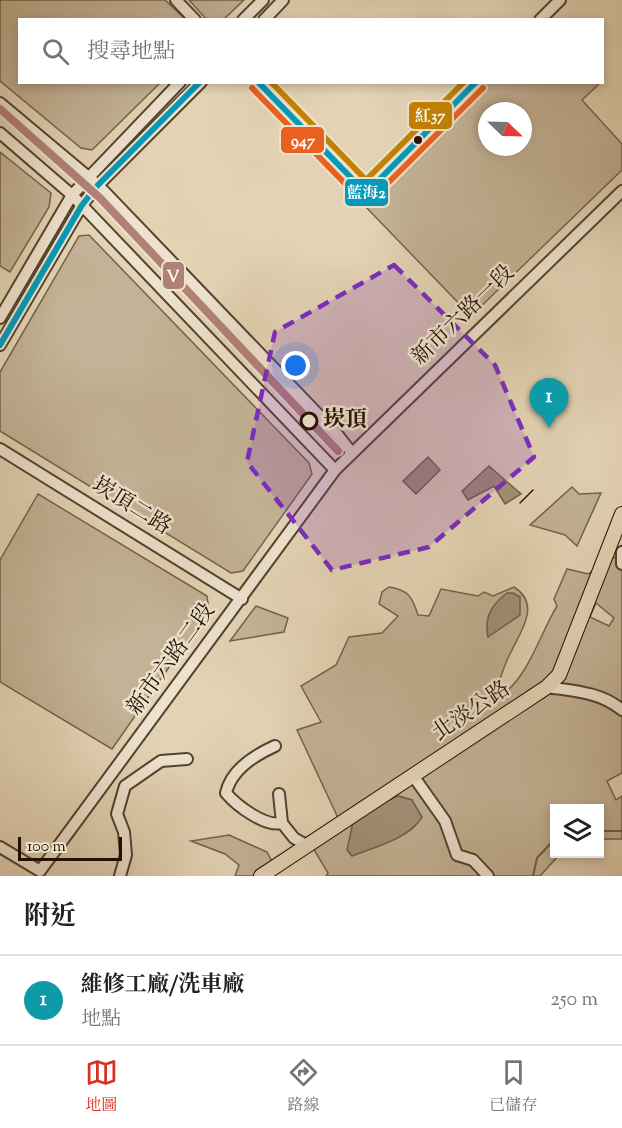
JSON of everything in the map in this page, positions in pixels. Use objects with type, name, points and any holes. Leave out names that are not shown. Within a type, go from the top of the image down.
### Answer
[{"type":"main road","name":"北淡公路","points":[[261,876],[414,777],[547,687],[559,675],[622,514]]},
{"type":"street","points":[[176,0],[193,18]]},
{"type":"street","points":[[245,18],[263,0]]},
{"type":"street","points":[[266,18],[284,0]]},
{"type":"street","points":[[542,18],[560,0]]},
{"type":"street","points":[[0,318],[72,195],[87,176],[178,84]]},
{"type":"street","points":[[0,345],[82,205],[98,185],[199,84]]},
{"type":"street","points":[[260,84],[366,193],[475,84]]},
{"type":"street","points":[[0,103],[98,185],[337,434],[351,453]]},
{"type":"street","points":[[0,133],[82,205],[335,470]]},
{"type":"street","name":"新市六路一段","points":[[335,470],[622,191]]},
{"type":"street","name":"崁頂二路","points":[[0,449],[242,598]]},
{"type":"street","name":"新市六路二段","points":[[0,847],[40,871],[335,470]]},
{"type":"street","points":[[622,552],[622,564]]},
{"type":"street","points":[[547,687],[594,694],[613,702],[622,710]]},
{"type":"street","points":[[275,746],[261,752],[239,770],[226,792],[243,808],[275,825],[282,823]]},
{"type":"street","points":[[120,876],[126,855],[124,832],[117,814],[125,786],[161,761],[187,759]]},
{"type":"street","points":[[414,777],[445,821],[457,855],[473,860],[488,876]]},
{"type":"street","points":[[279,794],[282,823],[294,838],[306,845]]},
{"type":"highlighted area","points":[[394,265],[495,365],[534,457],[429,547],[332,570],[247,462],[275,332]]},
{"type":"shaded area","points":[[0,0],[165,0],[184,18],[18,18],[18,84],[159,84],[92,150],[81,148],[0,81]]},
{"type":"shaded area","points":[[189,0],[244,0],[225,18],[205,18]]},
{"type":"shaded area","points":[[486,84],[599,84],[582,100],[622,144],[622,170],[471,316],[363,204]]},
{"type":"shaded area","points":[[0,152],[51,193],[49,207],[10,272],[0,266]]},
{"type":"shaded area","points":[[89,235],[309,463],[312,474],[243,571],[231,573],[0,431],[0,372],[79,236]]},
{"type":"shaded area","points":[[428,457],[440,470],[416,494],[403,481]]},
{"type":"shaded area","points":[[489,466],[521,494],[505,504],[494,486],[468,500],[462,491]]},
{"type":"shaded area","points":[[572,487],[579,494],[601,493],[577,546],[565,535],[530,525]]},
{"type":"shaded area","points":[[38,494],[207,596],[209,610],[112,749],[0,682],[0,560]]},
{"type":"shaded area","points":[[622,545],[622,773],[607,781],[616,800],[622,796],[622,839],[604,839],[604,804],[550,804],[550,858],[556,858],[540,876],[326,876],[328,873],[307,838],[338,818],[297,730],[321,722],[301,686],[336,665],[349,637],[382,633],[398,616],[379,604],[382,592],[389,587],[405,592],[414,603],[418,615],[429,616],[441,589],[478,596],[484,592],[493,596],[514,587],[527,602],[528,610],[523,628],[496,690],[503,694],[512,686],[527,665],[557,606],[554,599],[567,569],[588,574],[617,556]],"holes":[[[596,603],[614,618],[609,626],[590,617]],[[398,796],[412,800],[399,835],[376,847],[382,803]]]},
{"type":"shaded area","points":[[507,593],[520,597],[520,615],[488,637],[487,624],[490,612]]},
{"type":"shaded area","points":[[256,606],[288,618],[284,632],[230,641]]},
{"type":"shaded area","points":[[398,796],[412,800],[422,817],[416,825],[400,837],[352,856],[347,850],[353,822],[382,803]]},
{"type":"shaded area","points":[[229,835],[267,852],[274,865],[267,876],[235,876],[239,865],[225,854],[191,841]]},
{"type":"waterway","points":[[604,831],[622,831]]},
{"type":"waterway","points":[[533,876],[537,858],[550,844]]},
{"type":"tram line","points":[[520,503],[533,490]]},
{"type":"transit line","name":"藍海2","points":[[0,345],[82,205],[98,185],[198,84]]},
{"type":"transit line","name":"藍海2","points":[[260,84],[366,193],[474,84]]},
{"type":"transit line","name":"紅37","points":[[273,84],[366,180],[462,84]]},
{"type":"transit line","name":"947","points":[[252,88],[360,199],[366,202],[372,199],[483,88]]},
{"type":"transit line","name":"V","points":[[0,109],[100,198],[338,451]]},
{"type":"place","name":"崁頂","points":[[309,421]]},
{"type":"place","name":"維修工廠/洗車廠","points":[[549,428]]}]
